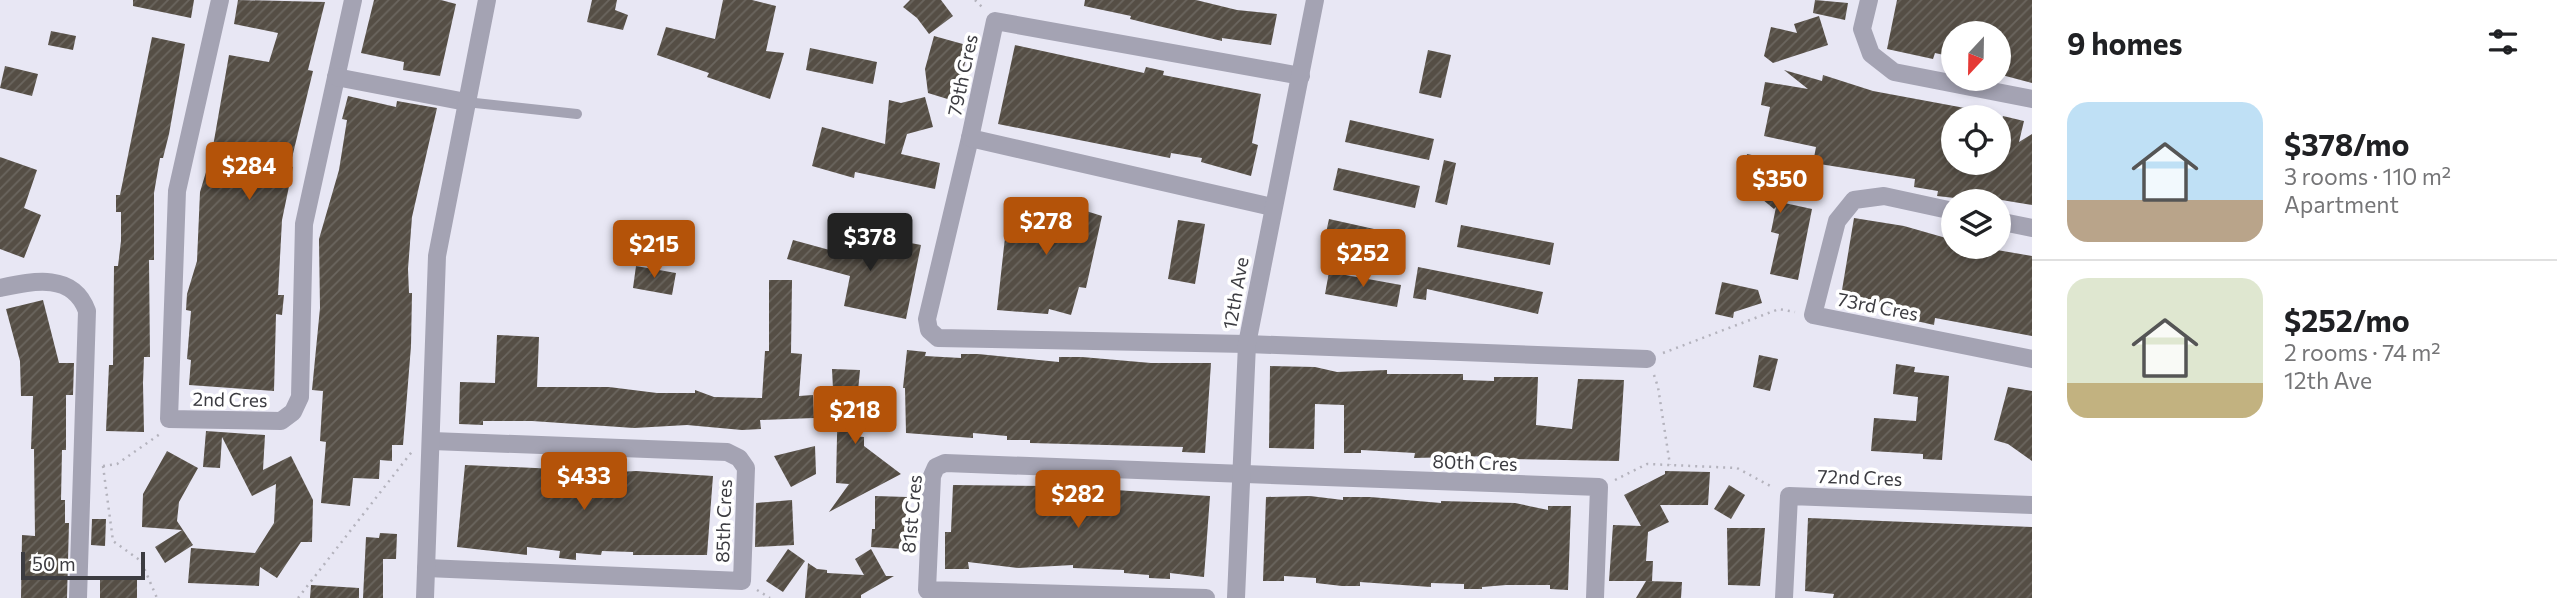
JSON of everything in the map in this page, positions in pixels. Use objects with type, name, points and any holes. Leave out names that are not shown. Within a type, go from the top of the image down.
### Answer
[{"type":"street","name":"2nd Cres","points":[[220,0],[177,191],[169,419],[281,421],[293,412],[300,397],[304,224],[353,0]]},
{"type":"street","points":[[425,598],[438,256],[487,0]]},
{"type":"street","name":"12th Ave","points":[[1236,598],[1239,474],[1247,344],[1315,0]]},
{"type":"street","points":[[1869,0],[1862,29],[1871,54],[1894,72],[2032,99]]},
{"type":"street","name":"79th Cres","points":[[1272,207],[970,138],[995,21],[1301,76]]},
{"type":"street","points":[[336,77],[466,102]]},
{"type":"street","points":[[970,138],[927,320],[929,330],[938,338],[1247,344],[1647,359]]},
{"type":"street","name":"73rd Cres","points":[[1941,208],[1884,196],[1854,200],[1837,221],[1813,314],[2032,359]]},
{"type":"street","points":[[2011,224],[2032,228]]},
{"type":"street","points":[[0,288],[35,281],[62,283],[74,289],[83,300],[87,311],[78,598]]},
{"type":"street","name":"85th Cres","points":[[426,568],[742,581],[746,468],[740,458],[727,452],[432,441]]},
{"type":"street","name":"81st Cres","points":[[1206,598],[927,590],[932,476],[936,467],[945,463],[1239,474]]},
{"type":"street","name":"80th Cres","points":[[1239,474],[1599,487]]},
{"type":"street","points":[[1595,598],[1599,487]]},
{"type":"street","points":[[1784,598],[1789,496]]},
{"type":"street","name":"72nd Cres","points":[[1789,496],[2032,505]]},
{"type":"lane","points":[[466,102],[576,114]]},
{"type":"path","points":[[1670,465],[1658,387],[1647,359],[1779,309],[1813,314]]},
{"type":"path","points":[[82,465],[117,464],[157,439],[169,419]]},
{"type":"path","points":[[298,598],[413,449],[432,441]]},
{"type":"path","points":[[1599,487],[1647,464],[1737,468],[1789,496]]},
{"type":"path","points":[[103,466],[113,541],[141,561],[157,598]]},
{"type":"building","points":[[133,0],[194,0],[191,18],[133,6]]},
{"type":"building","points":[[238,0],[325,2],[308,70],[313,71],[290,166],[293,167],[282,220],[278,295],[284,295],[282,315],[276,314],[274,391],[189,385],[191,360],[187,359],[191,311],[186,310],[187,294],[197,261],[200,192],[212,152],[229,55],[269,62],[278,33],[234,24]]},
{"type":"building","points":[[374,0],[441,0],[456,4],[440,76],[403,70],[404,62],[361,53]]},
{"type":"building","points":[[592,0],[617,0],[615,10],[628,15],[623,30],[587,22]]},
{"type":"building","points":[[723,0],[752,0],[776,6],[766,51],[784,53],[770,99],[707,77],[709,73],[657,55],[666,27],[715,39]]},
{"type":"building","points":[[910,0],[941,0],[953,16],[929,34],[917,18],[903,7]]},
{"type":"building","points":[[1085,0],[1196,0],[1237,10],[1277,14],[1271,45],[1222,38],[1222,41],[1154,25],[1130,19],[1131,16],[1084,6]]},
{"type":"building","points":[[1815,0],[1848,3],[1845,20],[1813,13]]},
{"type":"building","points":[[1897,0],[2032,0],[2032,83],[2011,77],[2011,21],[1941,21],[1941,54],[1935,53],[1933,59],[1887,49]]},
{"type":"building","points":[[1819,16],[1828,45],[1773,63],[1764,56],[1771,27],[1797,33],[1794,24]]},
{"type":"building","points":[[51,31],[76,36],[73,50],[48,45]]},
{"type":"building","points":[[934,36],[970,46],[954,101],[928,93],[925,69]]},
{"type":"building","points":[[152,37],[185,44],[169,134],[163,158],[160,158],[154,193],[154,260],[149,260],[150,357],[144,357],[144,432],[106,431],[109,365],[113,365],[114,266],[118,266],[121,241],[121,212],[116,212],[116,195],[120,195]]},
{"type":"building","points":[[1015,45],[1144,73],[1146,67],[1164,71],[1163,75],[1261,94],[1252,143],[1258,145],[1251,176],[1201,162],[1202,158],[1171,153],[1170,158],[998,124]]},
{"type":"building","points":[[810,48],[877,62],[873,84],[806,70]]},
{"type":"building","points":[[1428,50],[1451,55],[1441,98],[1419,93]]},
{"type":"building","points":[[5,66],[38,74],[32,96],[0,88]]},
{"type":"building","points":[[1784,70],[1822,81],[1823,75],[1873,91],[1949,105],[1941,105],[1941,175],[2011,175],[2011,118],[2024,121],[2019,142],[2032,134],[2032,205],[2011,202],[2011,189],[1941,189],[1941,196],[1937,196],[1938,191],[1914,187],[1915,179],[1813,163],[1816,147],[1764,136],[1770,107],[1761,105],[1765,82],[1808,89]]},
{"type":"building","points":[[348,96],[396,107],[397,101],[437,108],[412,217],[408,269],[409,293],[412,293],[411,346],[403,445],[392,445],[392,461],[380,460],[379,479],[353,478],[350,506],[321,503],[326,442],[320,441],[323,391],[312,390],[320,308],[319,239],[339,170],[347,120],[342,119]]},
{"type":"building","points":[[925,97],[933,127],[907,134],[901,154],[940,163],[935,189],[855,172],[854,178],[812,166],[822,127],[885,144],[889,100],[901,103]]},
{"type":"building","points":[[1350,120],[1434,139],[1429,160],[1345,142]]},
{"type":"building","points":[[1747,154],[1766,158],[1766,162],[1794,186],[1780,202],[1812,209],[1798,280],[1770,274],[1779,234],[1771,232],[1776,207],[1774,209],[1751,190],[1741,188]]},
{"type":"building","points":[[0,157],[37,170],[24,208],[41,215],[24,258],[0,249]]},
{"type":"building","points":[[1444,160],[1456,163],[1447,205],[1435,202]]},
{"type":"building","points":[[1338,168],[1420,186],[1415,208],[1333,190]]},
{"type":"building","points":[[1009,201],[1064,204],[1102,216],[1086,288],[1079,287],[1071,315],[1049,309],[1048,314],[997,310]]},
{"type":"building","points":[[1854,218],[1904,226],[1941,237],[1941,259],[2011,259],[2011,252],[2032,256],[2032,336],[1935,318],[1934,325],[1912,320],[1914,313],[1883,306],[1881,311],[1864,307],[1866,301],[1841,296]]},
{"type":"building","points":[[1329,219],[1374,229],[1369,252],[1324,242]]},
{"type":"building","points":[[1178,220],[1205,224],[1195,284],[1168,279]]},
{"type":"building","points":[[1461,225],[1554,243],[1550,265],[1457,247]]},
{"type":"building","points":[[870,235],[921,245],[906,319],[844,306],[850,276],[787,259],[793,240],[866,260]]},
{"type":"building","points":[[636,266],[676,273],[672,295],[633,288]]},
{"type":"building","points":[[1418,267],[1543,292],[1538,314],[1427,289],[1426,300],[1413,298]]},
{"type":"building","points":[[1329,272],[1401,285],[1397,307],[1325,294]]},
{"type":"building","points":[[769,280],[792,280],[791,353],[802,354],[799,396],[813,395],[814,418],[760,420],[761,429],[742,430],[687,425],[634,428],[532,421],[459,424],[460,382],[495,383],[497,335],[539,337],[537,387],[609,387],[657,393],[695,393],[695,390],[714,397],[762,398],[765,351],[769,351]]},
{"type":"building","points":[[1722,282],[1758,290],[1762,303],[1734,312],[1733,318],[1715,314]]},
{"type":"building","points":[[43,300],[59,363],[74,363],[73,395],[66,395],[66,450],[62,450],[61,500],[65,500],[65,523],[69,523],[67,598],[21,598],[22,535],[35,536],[34,449],[31,449],[33,396],[21,396],[20,361],[6,309]]},
{"type":"building","points":[[907,350],[926,352],[925,356],[961,358],[961,354],[978,354],[1059,362],[1059,357],[1082,357],[1151,363],[1211,363],[1205,453],[1182,452],[1183,447],[1030,443],[1030,440],[1007,440],[1007,436],[973,433],[973,438],[906,433],[903,388]]},
{"type":"building","points":[[1759,355],[1778,359],[1770,391],[1753,387]]},
{"type":"building","points":[[1896,364],[1915,367],[1914,372],[1949,376],[1942,460],[1923,459],[1923,454],[1871,451],[1874,418],[1916,421],[1918,397],[1893,394]]},
{"type":"building","points":[[1270,366],[1315,367],[1337,372],[1387,370],[1387,374],[1463,374],[1463,380],[1494,381],[1494,377],[1538,377],[1536,425],[1572,429],[1578,379],[1624,380],[1619,461],[1506,459],[1492,456],[1414,458],[1415,453],[1361,450],[1361,453],[1344,453],[1344,405],[1315,404],[1314,449],[1269,448]]},
{"type":"building","points":[[832,369],[860,370],[858,391],[854,391],[853,436],[864,437],[864,446],[901,474],[829,512],[849,484],[836,483],[838,390],[833,389]]},
{"type":"building","points":[[2008,387],[2032,391],[2032,461],[2008,444],[1994,440]]},
{"type":"building","points":[[206,431],[265,435],[263,470],[291,456],[313,500],[312,542],[301,542],[277,578],[260,567],[259,586],[188,583],[191,548],[255,553],[274,523],[276,484],[252,496],[222,437],[220,468],[203,467]]},
{"type":"building","points":[[815,446],[816,474],[791,487],[774,456]]},
{"type":"building","points":[[167,451],[198,468],[179,502],[177,521],[193,545],[165,563],[155,547],[182,530],[142,527],[143,494]]},
{"type":"building","points":[[465,465],[557,469],[557,472],[580,474],[636,471],[713,476],[707,555],[633,555],[633,552],[602,551],[601,555],[576,553],[576,560],[559,558],[560,551],[527,547],[527,555],[457,547]]},
{"type":"building","points":[[1665,471],[1710,472],[1708,505],[1660,505],[1669,522],[1648,532],[1646,561],[1653,561],[1652,581],[1609,581],[1613,525],[1641,526],[1624,495],[1665,474]]},
{"type":"building","points":[[953,485],[1051,486],[1210,496],[1204,577],[1170,573],[1170,579],[1149,578],[1149,575],[1124,573],[1124,570],[1073,568],[1073,565],[1018,568],[968,562],[969,569],[945,569],[945,532],[951,532]]},
{"type":"building","points":[[1729,485],[1745,495],[1731,519],[1714,509]]},
{"type":"building","points":[[875,496],[907,497],[904,549],[871,547],[872,529],[875,529]]},
{"type":"building","points":[[1310,496],[1343,500],[1343,497],[1370,497],[1441,503],[1515,503],[1548,510],[1548,506],[1571,506],[1568,590],[1550,589],[1550,585],[1464,589],[1464,584],[1431,583],[1431,587],[1360,582],[1360,586],[1342,586],[1316,583],[1316,578],[1284,576],[1284,581],[1263,581],[1266,497]]},
{"type":"building","points":[[792,500],[794,545],[755,547],[756,503]]},
{"type":"building","points":[[1808,518],[2032,527],[2032,598],[1833,598],[1834,594],[1805,591]]},
{"type":"building","points":[[92,519],[106,519],[105,546],[91,545]]},
{"type":"building","points":[[1727,528],[1765,528],[1760,586],[1728,585]]},
{"type":"building","points":[[380,533],[397,534],[396,559],[383,559],[383,598],[363,598],[366,537],[379,538]]},
{"type":"building","points":[[788,549],[805,561],[783,592],[766,581]]},
{"type":"building","points":[[871,549],[886,576],[894,576],[861,595],[861,598],[805,598],[808,563],[817,569],[827,570],[827,573],[864,575],[855,559]]},
{"type":"building","points":[[100,576],[137,576],[137,598],[100,598]]},
{"type":"building","points":[[1646,581],[1682,582],[1681,598],[1636,598]]},
{"type":"building","points":[[311,585],[359,588],[359,598],[310,598]]}]
